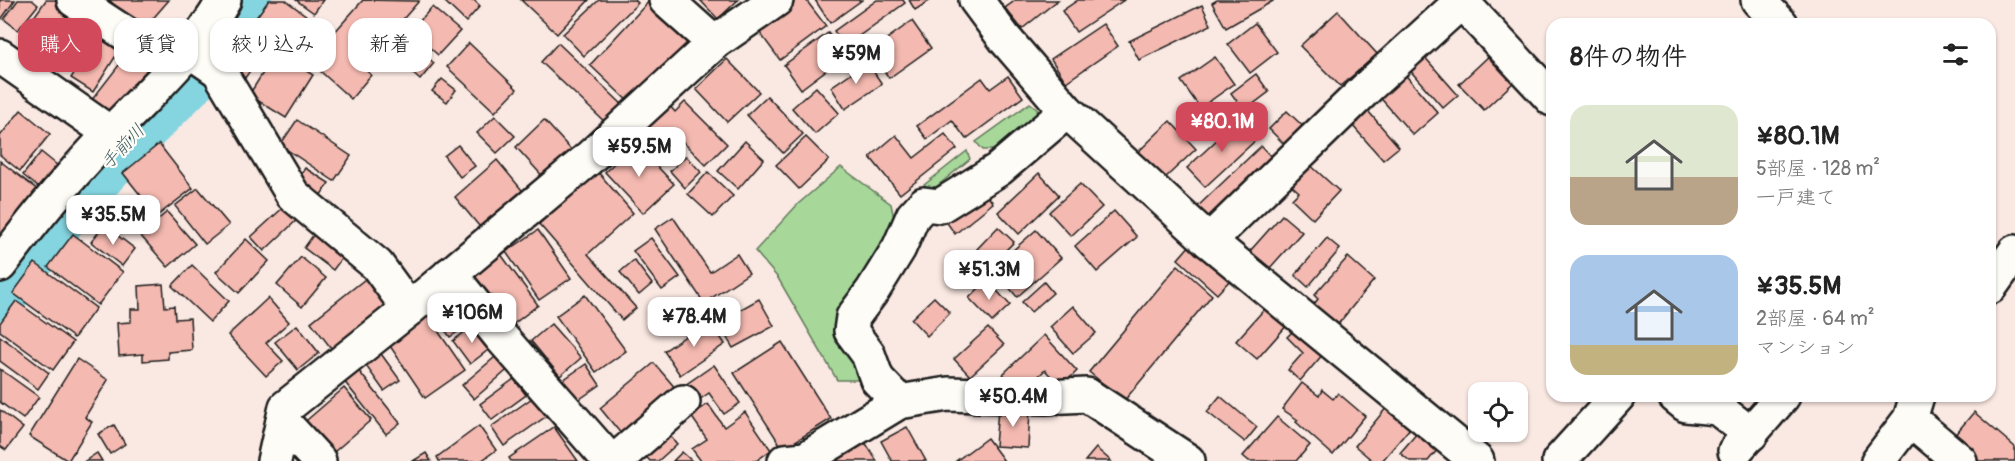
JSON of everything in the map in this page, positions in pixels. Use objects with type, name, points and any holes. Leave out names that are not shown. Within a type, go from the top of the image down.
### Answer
[{"type":"street","points":[[74,0],[114,21]]},
{"type":"street","points":[[198,37],[224,0]]},
{"type":"street","points":[[666,0],[714,43]]},
{"type":"street","points":[[274,461],[286,407],[409,309],[588,159],[714,43],[776,0]]},
{"type":"street","points":[[976,0],[1005,39],[1067,111],[1209,241],[1465,458]]},
{"type":"street","points":[[1209,241],[1363,91],[1461,0],[1546,92]]},
{"type":"street","points":[[0,56],[110,134]]},
{"type":"street","points":[[198,63],[219,71],[293,195],[377,265],[409,309]]},
{"type":"street","points":[[0,263],[54,195],[170,72]]},
{"type":"street","points":[[899,402],[877,379],[868,354],[851,331],[853,317],[873,291],[899,248],[913,216],[924,204],[940,206],[999,169],[1067,111]]},
{"type":"street","points":[[450,274],[500,336],[610,461]]},
{"type":"street","points":[[784,461],[805,459],[899,402],[948,394],[1045,398],[1087,394],[1188,461]]},
{"type":"street","points":[[615,461],[683,402]]},
{"type":"street","points":[[1559,461],[1613,402]]},
{"type":"street","points":[[1682,402],[1686,405],[1717,408],[1743,442],[1778,402]]},
{"type":"street","points":[[1878,461],[1913,407],[1960,461]]},
{"type":"street","points":[[283,422],[319,461]]},
{"type":"green space","points":[[1030,103],[1038,109],[1034,120],[1005,142],[993,150],[983,150],[976,142]]},
{"type":"green space","points":[[967,151],[970,159],[931,191],[924,185]]},
{"type":"green space","points":[[841,167],[891,204],[896,228],[861,293],[864,380],[837,380],[778,278],[755,251],[798,204]]},
{"type":"building","points":[[0,0],[15,0],[0,21]]},
{"type":"building","points":[[18,0],[32,0],[38,5],[28,18],[18,18],[18,30],[4,19]]},
{"type":"building","points":[[46,0],[62,0],[84,17],[83,18],[33,18]]},
{"type":"building","points":[[109,0],[169,0],[153,18],[129,18]]},
{"type":"building","points":[[269,0],[285,0],[310,18],[256,18]]},
{"type":"building","points":[[296,0],[323,0],[314,13]]},
{"type":"building","points":[[363,0],[419,1],[404,18],[348,18],[348,72],[368,72],[371,75],[351,99],[321,72],[336,72],[336,30]]},
{"type":"building","points":[[443,0],[474,0],[480,6],[466,22]]},
{"type":"building","points":[[521,0],[589,0],[557,34]]},
{"type":"building","points":[[599,0],[635,0],[638,3],[584,56],[563,34]]},
{"type":"building","points":[[650,0],[696,42],[635,108],[590,65]]},
{"type":"building","points":[[700,0],[738,0],[718,19]]},
{"type":"building","points":[[795,0],[806,0],[826,26],[780,60],[757,29]]},
{"type":"building","points":[[815,0],[862,0],[830,23]]},
{"type":"building","points":[[877,0],[903,0],[905,3],[845,46],[834,31]]},
{"type":"building","points":[[909,0],[931,0],[915,10]]},
{"type":"building","points":[[1016,0],[1058,0],[1022,29],[1005,8]]},
{"type":"building","points":[[1078,0],[1124,0],[1076,32],[1062,11]]},
{"type":"building","points":[[1217,0],[1273,1],[1226,28],[1212,3]]},
{"type":"building","points":[[1202,5],[1211,25],[1139,60],[1129,41]]},
{"type":"building","points":[[432,7],[460,31],[438,55],[432,50],[432,18],[422,18]]},
{"type":"building","points":[[1338,11],[1378,55],[1340,86],[1300,46]]},
{"type":"building","points":[[912,21],[931,48],[889,78],[870,51]]},
{"type":"building","points":[[1255,23],[1277,52],[1250,73],[1228,44]]},
{"type":"building","points":[[1103,24],[1118,46],[1066,82],[1051,59]]},
{"type":"building","points":[[102,29],[114,37],[114,59],[93,92],[71,78],[75,72],[102,72]]},
{"type":"building","points":[[828,33],[845,56],[801,89],[784,65]]},
{"type":"building","points":[[469,43],[517,89],[495,112],[447,67]]},
{"type":"building","points":[[558,43],[625,107],[608,125],[541,62]]},
{"type":"building","points":[[1422,54],[1458,95],[1443,108],[1407,67]]},
{"type":"building","points":[[1490,55],[1515,81],[1484,110],[1459,84]]},
{"type":"building","points":[[1215,57],[1234,84],[1200,108],[1181,81]]},
{"type":"building","points":[[727,59],[759,92],[727,122],[696,89]]},
{"type":"building","points":[[867,62],[882,84],[845,109],[831,87]]},
{"type":"building","points":[[114,71],[152,72],[115,120],[91,101]]},
{"type":"building","points":[[1402,71],[1438,113],[1413,135],[1377,94]]},
{"type":"building","points":[[236,72],[249,72],[245,78]]},
{"type":"building","points":[[263,72],[308,72],[313,75],[286,118],[249,95]]},
{"type":"building","points":[[411,72],[427,72],[420,80]]},
{"type":"building","points":[[1256,74],[1269,92],[1244,111],[1231,93]]},
{"type":"building","points":[[1008,76],[1023,97],[966,139],[952,120],[927,139],[917,126],[982,78],[990,89]]},
{"type":"building","points":[[442,79],[456,90],[447,102],[432,91]]},
{"type":"building","points":[[816,87],[839,113],[815,134],[792,108]]},
{"type":"building","points":[[767,96],[803,134],[783,153],[747,115]]},
{"type":"building","points":[[685,102],[727,144],[706,165],[682,141],[660,163],[636,139],[670,106],[675,112]]},
{"type":"building","points":[[21,110],[50,134],[20,171],[0,155],[0,136]]},
{"type":"building","points":[[1287,111],[1308,131],[1290,150],[1269,129]]},
{"type":"building","points":[[1368,111],[1399,147],[1383,160],[1352,125]]},
{"type":"building","points":[[495,116],[515,136],[497,153],[477,133]]},
{"type":"building","points":[[1239,119],[1257,139],[1205,187],[1187,168]]},
{"type":"building","points":[[297,120],[351,156],[334,181],[280,145]]},
{"type":"building","points":[[544,120],[574,153],[546,180],[516,147]]},
{"type":"building","points":[[1170,121],[1196,149],[1164,179],[1138,152]]},
{"type":"building","points":[[945,134],[957,149],[900,194],[870,157],[896,135],[914,158]]},
{"type":"building","points":[[806,137],[829,160],[799,189],[776,165]]},
{"type":"building","points":[[745,141],[764,159],[738,189],[718,171]]},
{"type":"building","points":[[635,143],[674,184],[643,213],[605,172]]},
{"type":"building","points":[[159,144],[193,188],[157,216],[123,173]]},
{"type":"building","points":[[458,145],[475,166],[460,177],[444,156]]},
{"type":"building","points":[[1261,146],[1276,162],[1210,225],[1195,209]]},
{"type":"building","points":[[41,152],[62,169],[44,192],[23,175]]},
{"type":"building","points":[[686,156],[701,172],[685,188],[670,171]]},
{"type":"building","points":[[497,160],[526,195],[484,232],[455,197]]},
{"type":"building","points":[[0,161],[43,194],[0,249]]},
{"type":"building","points":[[1307,162],[1339,191],[1313,219],[1292,199],[1299,192],[1288,182]]},
{"type":"building","points":[[305,168],[329,183],[316,202],[293,186]]},
{"type":"building","points":[[598,172],[633,213],[588,254],[636,308],[622,320],[539,224]]},
{"type":"building","points":[[708,172],[733,196],[713,217],[688,194]]},
{"type":"building","points":[[1039,173],[1059,195],[1019,234],[998,212]]},
{"type":"building","points":[[1080,184],[1102,207],[1071,236],[1049,212]]},
{"type":"building","points":[[198,188],[229,225],[205,244],[175,206]]},
{"type":"building","points":[[982,189],[993,203],[955,234],[945,220]]},
{"type":"building","points":[[287,204],[299,218],[264,251],[251,237]]},
{"type":"building","points":[[1114,211],[1137,237],[1097,272],[1075,246]]},
{"type":"building","points":[[167,212],[195,244],[168,267],[140,235]]},
{"type":"building","points":[[1282,215],[1302,232],[1269,269],[1250,251]]},
{"type":"building","points":[[673,217],[710,272],[737,254],[749,273],[704,303],[655,229]]},
{"type":"building","points":[[321,224],[351,246],[333,270],[304,248]]},
{"type":"building","points":[[104,225],[135,249],[122,266],[91,242]]},
{"type":"building","points":[[998,227],[1014,242],[992,264],[977,249]]},
{"type":"building","points":[[538,230],[571,278],[539,300],[506,252]]},
{"type":"building","points":[[1036,230],[1061,258],[1017,297],[993,268]]},
{"type":"building","points":[[73,234],[123,272],[98,305],[48,267]]},
{"type":"building","points":[[651,238],[680,277],[662,290],[633,251]]},
{"type":"building","points":[[1327,238],[1340,249],[1308,287],[1295,275]]},
{"type":"building","points":[[246,239],[269,261],[239,293],[216,272]]},
{"type":"building","points":[[1191,244],[1231,279],[1217,294],[1178,259]]},
{"type":"building","points":[[500,253],[538,305],[507,329],[468,277]]},
{"type":"building","points":[[301,257],[326,278],[302,307],[277,285]]},
{"type":"building","points":[[1348,257],[1374,280],[1335,328],[1311,308],[1318,299],[1314,295]]},
{"type":"building","points":[[634,260],[652,284],[639,295],[620,272]]},
{"type":"building","points":[[35,263],[96,308],[74,338],[13,293]]},
{"type":"building","points":[[192,265],[229,301],[210,322],[172,286]]},
{"type":"building","points":[[1178,265],[1212,295],[1124,401],[1089,372]]},
{"type":"building","points":[[374,272],[397,302],[334,352],[311,322]]},
{"type":"building","points":[[987,280],[1010,305],[992,322],[969,298]]},
{"type":"building","points":[[1044,282],[1053,293],[1031,312],[1022,302]]},
{"type":"building","points":[[163,284],[165,307],[174,306],[175,319],[190,318],[192,350],[168,352],[168,359],[143,361],[143,354],[119,356],[117,323],[131,322],[131,309],[140,309],[139,286]]},
{"type":"building","points":[[459,291],[478,318],[450,337],[431,310]]},
{"type":"building","points":[[585,295],[626,351],[596,372],[556,316]]},
{"type":"building","points":[[934,297],[950,313],[927,336],[911,319]]},
{"type":"building","points":[[268,298],[289,322],[266,343],[283,361],[266,376],[228,335]]},
{"type":"building","points":[[759,299],[774,326],[733,348],[718,322]]},
{"type":"building","points":[[16,301],[73,342],[53,370],[0,331],[0,323]]},
{"type":"building","points":[[1269,304],[1289,323],[1257,359],[1236,341]]},
{"type":"building","points":[[1073,306],[1096,333],[1073,353],[1050,327]]},
{"type":"building","points":[[427,315],[465,370],[425,398],[388,343]]},
{"type":"building","points":[[709,320],[725,344],[680,375],[664,351]]},
{"type":"building","points":[[475,324],[492,347],[470,364],[453,341]]},
{"type":"building","points":[[551,324],[581,358],[560,376],[531,341]]},
{"type":"building","points":[[297,325],[319,353],[298,370],[275,342]]},
{"type":"building","points":[[988,328],[1004,345],[970,376],[954,359]]},
{"type":"building","points":[[1296,328],[1324,353],[1300,381],[1288,370],[1303,353],[1287,337]]},
{"type":"building","points":[[1044,335],[1077,371],[1061,387],[1045,370],[1021,393],[1003,374]]},
{"type":"building","points":[[0,336],[49,373],[38,389],[0,361]]},
{"type":"building","points":[[782,342],[831,419],[783,449],[734,373]]},
{"type":"building","points":[[379,351],[400,380],[384,391],[364,363]]},
{"type":"building","points":[[501,352],[513,365],[474,399],[462,385]]},
{"type":"building","points":[[77,359],[108,380],[85,417],[92,422],[68,461],[29,436]]},
{"type":"building","points":[[654,363],[682,396],[627,441],[600,408]]},
{"type":"building","points":[[586,364],[600,385],[577,401],[563,380]]},
{"type":"building","points":[[714,365],[740,403],[724,414],[709,393],[696,402],[685,385]]},
{"type":"building","points":[[0,369],[39,397],[23,419],[0,402]]},
{"type":"building","points":[[358,370],[400,423],[386,434],[344,381]]},
{"type":"building","points":[[514,379],[526,395],[492,420],[480,404]]},
{"type":"building","points":[[1302,383],[1319,396],[1322,390],[1333,399],[1338,393],[1365,416],[1333,455],[1296,422],[1298,420],[1282,409]]},
{"type":"building","points":[[344,388],[371,420],[327,458],[300,426]]},
{"type":"building","points":[[535,396],[548,415],[504,446],[491,427]]},
{"type":"building","points":[[1220,396],[1257,427],[1245,442],[1207,412]]},
{"type":"building","points":[[708,404],[724,427],[745,412],[771,450],[756,461],[701,461],[692,449],[707,439],[691,416]]},
{"type":"building","points":[[1387,407],[1411,427],[1382,461],[1373,461],[1355,446]]},
{"type":"building","points":[[998,409],[1030,410],[1028,448],[995,446]]},
{"type":"building","points":[[0,410],[23,428],[6,450],[0,446]]},
{"type":"building","points":[[1974,412],[2015,447],[2015,461],[1970,461],[1948,443]]},
{"type":"building","points":[[1277,417],[1310,445],[1296,461],[1249,461],[1243,456]]},
{"type":"building","points":[[114,425],[125,444],[110,454],[98,434]]},
{"type":"building","points":[[479,426],[496,450],[481,461],[439,461],[437,457]]},
{"type":"building","points":[[661,426],[677,444],[658,461],[650,461],[638,448]]},
{"type":"building","points":[[554,427],[578,461],[511,461],[509,458]]},
{"type":"building","points":[[907,427],[926,461],[892,461],[881,441]]},
{"type":"building","points":[[1418,432],[1438,449],[1428,461],[1410,461],[1400,453]]},
{"type":"building","points":[[987,438],[1004,461],[956,461]]},
{"type":"building","points":[[863,439],[877,461],[827,461]]},
{"type":"building","points":[[1096,448],[1111,461],[1085,461]]},
{"type":"building","points":[[682,452],[692,461],[673,461]]},
{"type":"building","points":[[97,453],[102,461],[85,461]]},
{"type":"building","points":[[426,453],[431,461],[413,461]]},
{"type":"waterway","name":"手前川","points":[[0,291],[60,213],[129,137],[186,80],[220,36],[243,0]]}]
